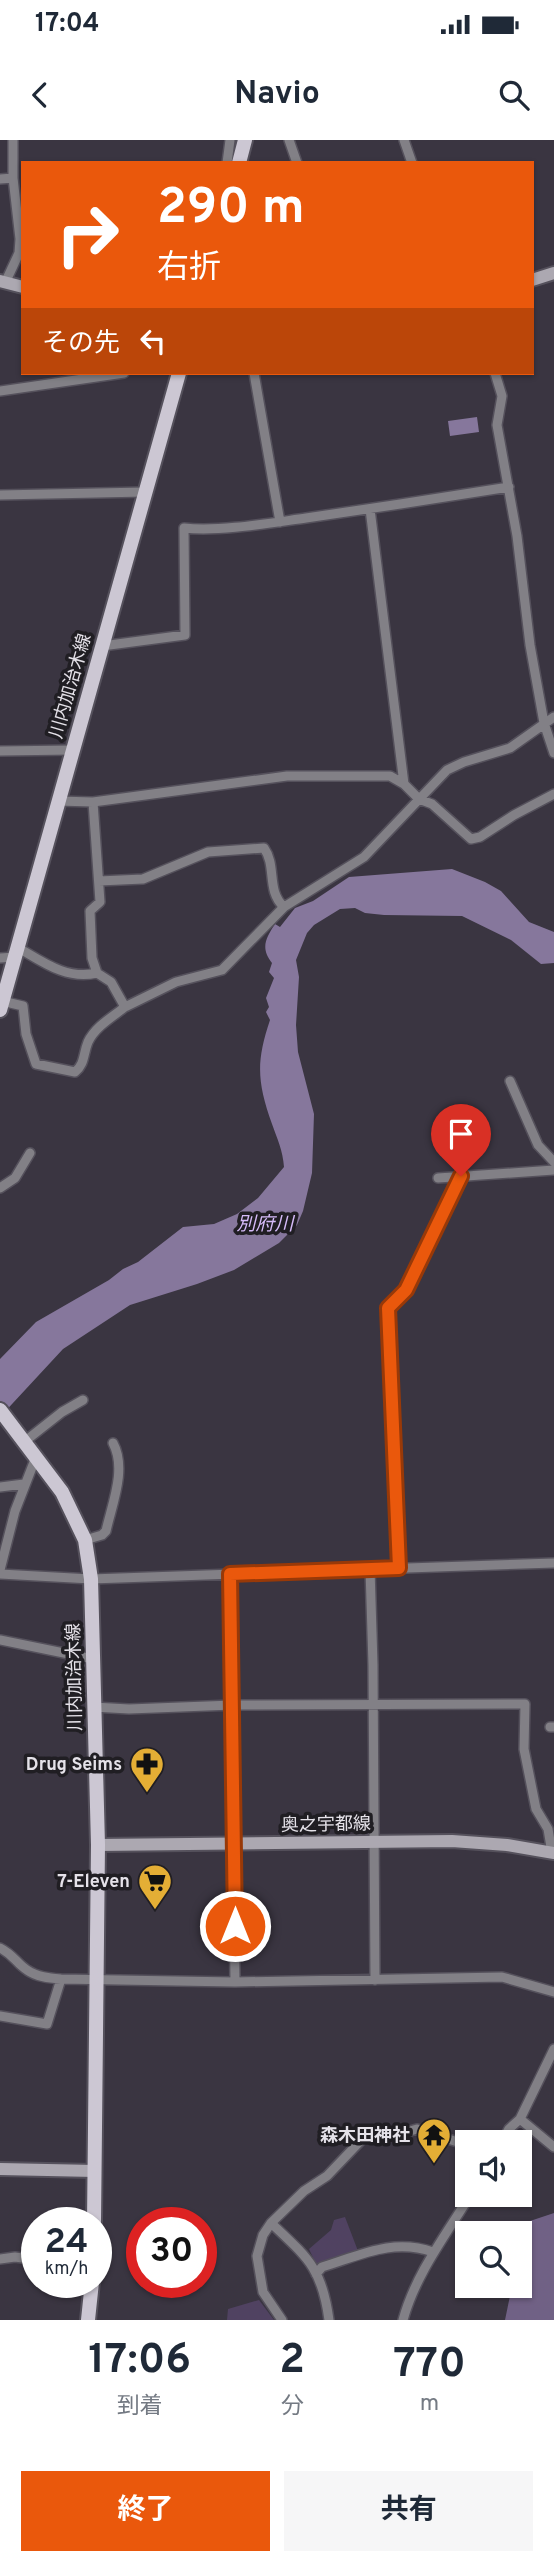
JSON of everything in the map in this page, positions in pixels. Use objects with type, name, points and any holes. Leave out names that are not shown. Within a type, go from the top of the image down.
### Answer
[{"type":"main road","points":[[240,161],[245,140]]},
{"type":"main road","name":"川内加治木線","points":[[1,1005],[11,954],[58,801],[178,375]]},
{"type":"main road","name":"川内加治木線","points":[[0,1410],[62,1492],[85,1540],[91,1579],[98,1845],[94,2207]]},
{"type":"main road","points":[[88,2320],[90,2298]]},
{"type":"street","points":[[13,140],[19,253],[2,282],[21,287]]},
{"type":"street","points":[[227,161],[230,140]]},
{"type":"street","points":[[289,140],[296,161]]},
{"type":"street","points":[[404,140],[411,161]]},
{"type":"street","points":[[0,179],[13,178]]},
{"type":"street","points":[[534,279],[554,273]]},
{"type":"street","points":[[0,391],[110,375]]},
{"type":"street","points":[[254,375],[280,522]]},
{"type":"street","points":[[496,375],[502,396],[497,425],[509,488],[530,645],[544,723],[554,754]]},
{"type":"street","points":[[102,646],[185,635],[184,528],[209,531],[509,488]]},
{"type":"street","points":[[0,495],[145,492]]},
{"type":"street","points":[[370,509],[404,784]]},
{"type":"street","points":[[1,1005],[23,1006],[26,1034],[36,1063],[75,1072],[82,1067],[89,1041],[100,1027],[125,1007],[176,982],[222,970],[284,908],[364,858],[447,770],[510,748],[554,717]]},
{"type":"street","points":[[0,751],[72,750]]},
{"type":"street","points":[[58,801],[93,802],[287,776],[390,776],[404,784],[419,799],[432,804],[471,839],[480,837],[554,794]]},
{"type":"street","points":[[93,802],[100,902],[90,911],[92,958],[97,972],[111,982],[125,1007]]},
{"type":"street","points":[[99,881],[143,879],[208,852],[264,848],[268,854],[275,900],[284,908]]},
{"type":"street","points":[[11,954],[57,971],[82,976],[97,972]]},
{"type":"street","points":[[510,1081],[538,1145],[554,1162]]},
{"type":"street","points":[[0,1188],[16,1178],[30,1153]]},
{"type":"street","points":[[438,1178],[554,1170]]},
{"type":"street","points":[[399,1568],[388,1308],[406,1290],[461,1176]]},
{"type":"street","points":[[24,1442],[62,1412],[83,1400]]},
{"type":"street","points":[[85,1540],[102,1535],[106,1531],[118,1481],[120,1455],[113,1443]]},
{"type":"street","points":[[36,1457],[15,1511],[0,1572],[91,1579],[554,1563]]},
{"type":"street","points":[[0,1487],[24,1484]]},
{"type":"street","points":[[370,1569],[376,1841],[375,1980]]},
{"type":"street","points":[[230,1574],[235,1982]]},
{"type":"street","points":[[0,1640],[93,1659]]},
{"type":"street","points":[[93,1707],[129,1709],[233,1705],[525,1704],[524,1749],[536,1809],[548,1829],[554,1852]]},
{"type":"street","name":"奥之宇都線","points":[[98,1845],[469,1841],[554,1852]]},
{"type":"street","points":[[0,1948],[13,1954],[25,1969],[43,1977],[61,1979],[235,1982],[502,1978],[554,1992]]},
{"type":"street","points":[[0,2016],[47,2024],[61,1979]]},
{"type":"street","points":[[508,2130],[520,2119],[554,2049]]},
{"type":"street","points":[[520,2119],[554,2147]]},
{"type":"street","points":[[393,2136],[417,2129],[455,2141]]},
{"type":"street","points":[[282,2320],[263,2292],[257,2256],[263,2235],[271,2223],[303,2191],[327,2176],[368,2133]]},
{"type":"street","points":[[0,2169],[94,2171]]},
{"type":"street","points":[[403,2320],[409,2299],[433,2252],[462,2207]]},
{"type":"street","points":[[271,2223],[308,2258],[325,2292],[329,2320]]},
{"type":"street","points":[[316,2274],[322,2267],[392,2245],[418,2247],[433,2252]]},
{"type":"street","points":[[0,2259],[21,2260]]},
{"type":"shaded area","points":[[554,2213],[554,2320],[505,2320],[510,2298],[532,2298],[530,2221]]},
{"type":"shaded area","points":[[345,2217],[358,2251],[316,2264],[309,2249],[331,2230],[334,2220]]},
{"type":"shaded area","points":[[259,2300],[274,2320],[227,2320],[228,2309]]},
{"type":"water","points":[[477,417],[479,432],[450,436],[448,421]]},
{"type":"water","name":"別府川","points":[[452,869],[501,891],[529,922],[554,932],[554,963],[541,964],[511,940],[462,916],[384,915],[365,913],[355,908],[340,909],[314,925],[307,933],[296,960],[299,977],[296,1025],[298,1052],[314,1114],[312,1173],[297,1225],[279,1243],[234,1270],[130,1305],[63,1349],[0,1417],[0,1359],[36,1322],[138,1262],[183,1227],[214,1224],[237,1214],[258,1198],[284,1167],[263,1096],[260,1072],[262,1048],[270,1020],[266,1012],[269,1007],[266,998],[274,978],[269,972],[272,963],[265,948],[275,924],[280,927],[295,908],[313,901],[349,877]]},
{"type":"place","name":"Drug Seims","points":[[147,1794]]},
{"type":"place","name":"7-Eleven","points":[[155,1911]]},
{"type":"place","name":"森木田神社","points":[[434,2165]]},
{"type":"route","points":[[235,1926],[230,1574],[399,1568],[388,1308],[406,1290],[461,1176]]}]
